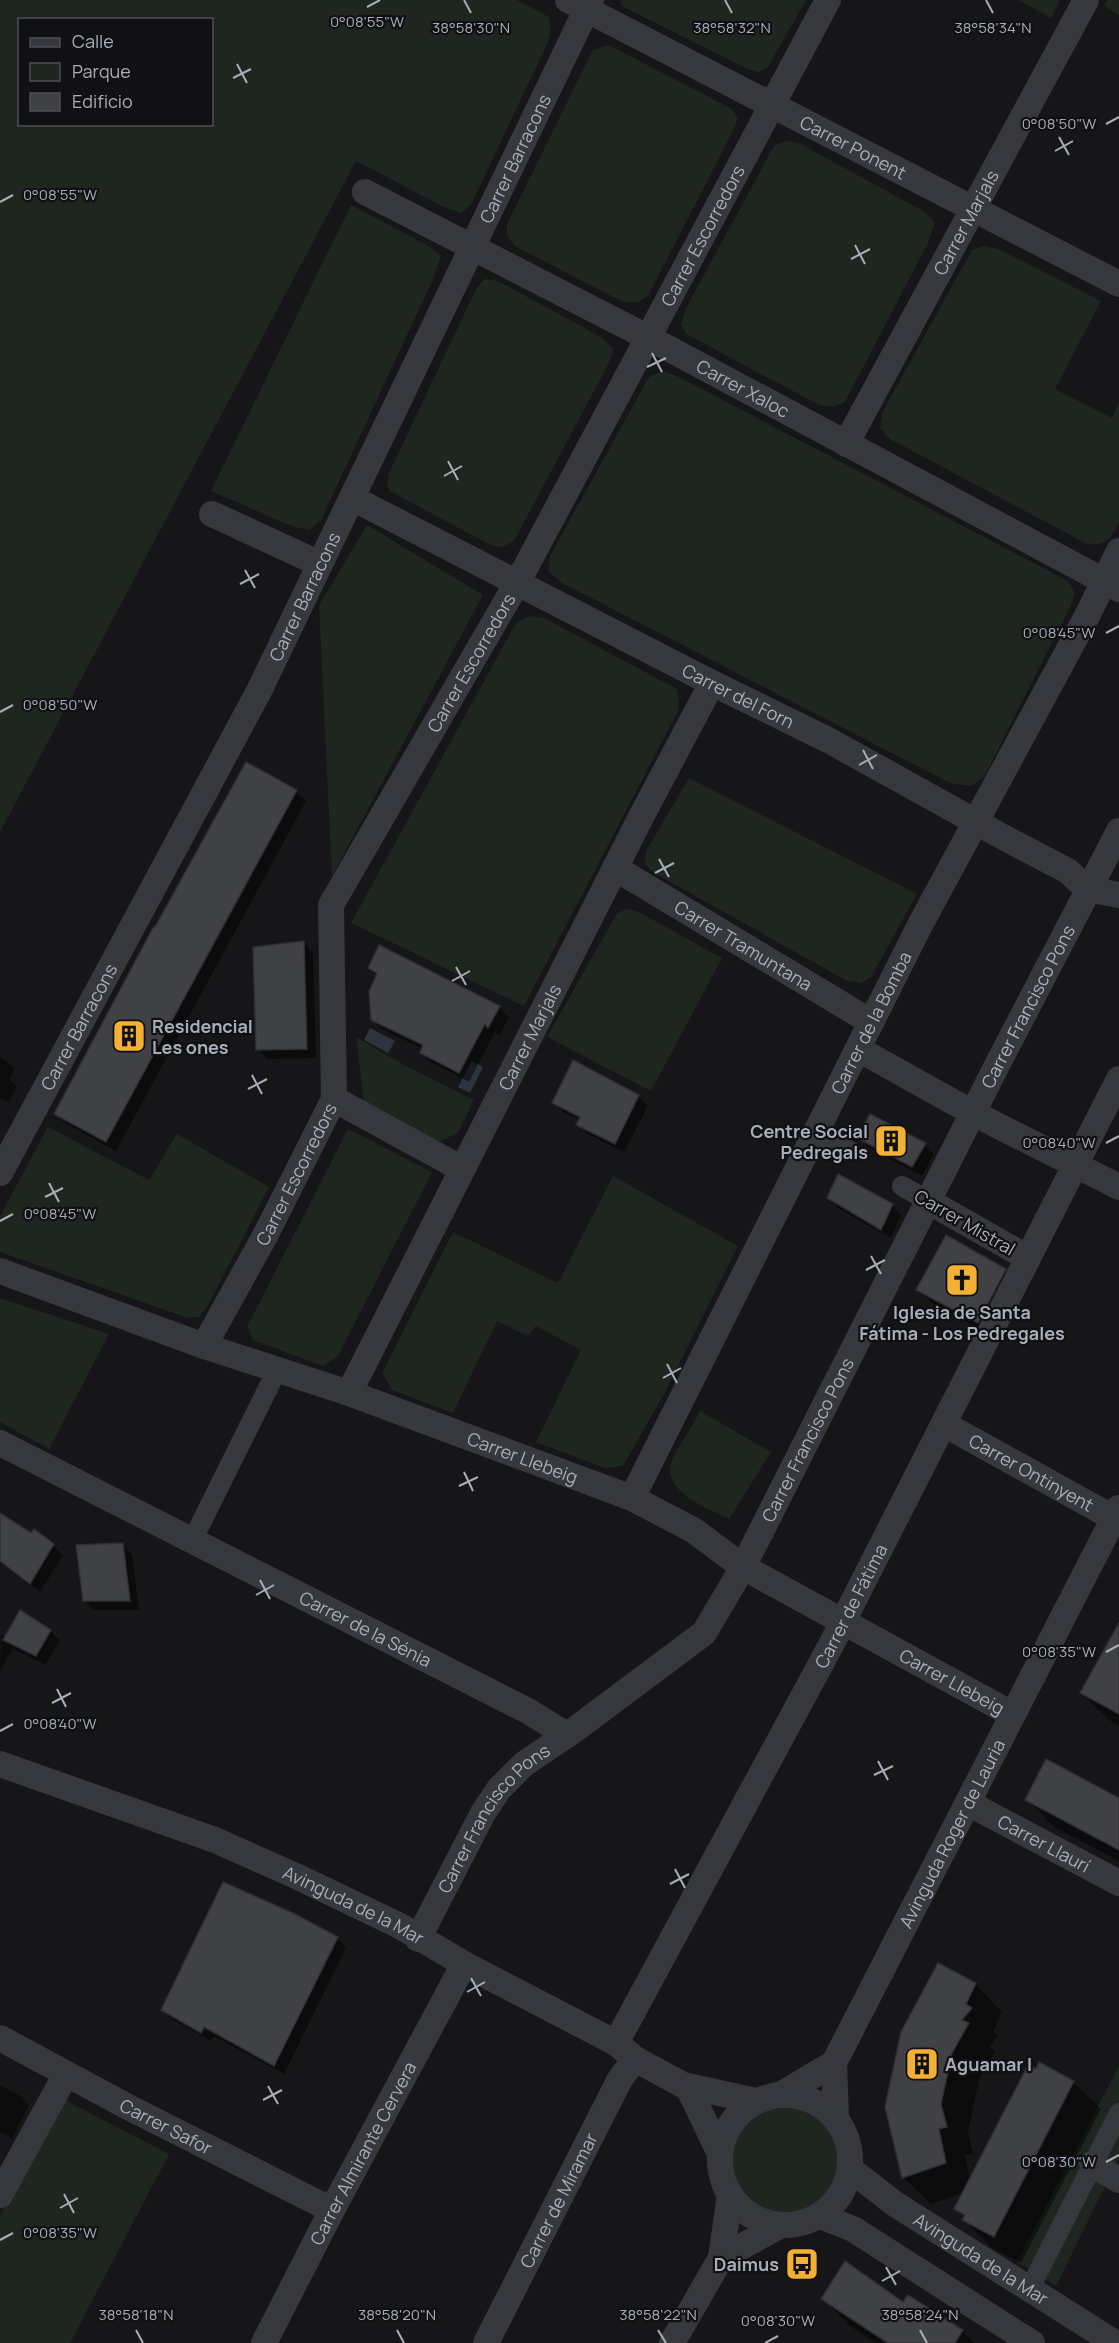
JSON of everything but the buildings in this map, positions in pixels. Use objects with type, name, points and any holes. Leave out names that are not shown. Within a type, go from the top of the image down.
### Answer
[{"type":"street","name":"Carrer Escorredors","points":[[204,1346],[266,1234],[334,1099],[332,905],[518,582],[828,0]]},
{"type":"street","name":"Carrer Marjals","points":[[846,444],[1086,0]]},
{"type":"street","name":"Carrer Ponent","points":[[582,3],[772,106],[1119,284]]},
{"type":"street","name":"Carrer Barracons","points":[[0,1173],[259,691],[472,247],[582,3]]},
{"type":"street","name":"Carrer Xaloc","points":[[366,192],[649,338],[1111,585]]},
{"type":"street","name":"Carrer del Forn","points":[[352,498],[830,741],[1068,871],[1087,889]]},
{"type":"street","points":[[212,514],[320,564]]},
{"type":"street","name":"Carrer de la Bomba","points":[[632,1498],[920,926],[1087,616],[1111,585],[1119,551]]},
{"type":"street","name":"Carrer Marjals","points":[[349,1393],[615,868],[712,683]]},
{"type":"street","name":"Carrer Francisco Pons","points":[[418,1939],[483,1813],[499,1789],[524,1764],[567,1735],[704,1633],[742,1567],[1087,889],[1119,831]]},
{"type":"street","name":"Carrer Tramuntana","points":[[615,868],[871,1022]]},
{"type":"street","points":[[1087,889],[1119,895]]},
{"type":"street","points":[[858,1049],[973,1113],[1119,1187]]},
{"type":"street","name":"Carrer de Fátima","points":[[625,2051],[1119,1079]]},
{"type":"street","points":[[334,1099],[462,1169]]},
{"type":"street","points":[[815,1133],[850,1151]]},
{"type":"street","name":"Carrer Mistral","points":[[902,1186],[1028,1258]]},
{"type":"street","name":"Carrer Llebeig","points":[[0,1271],[204,1346],[349,1393],[632,1498],[693,1530],[742,1567],[1012,1714]]},
{"type":"street","points":[[192,1541],[277,1370]]},
{"type":"street","name":"Carrer Ontinyent","points":[[944,1424],[1117,1516]]},
{"type":"street","name":"Carrer de la Sénia","points":[[0,1443],[528,1711],[567,1735]]},
{"type":"street","name":"Avinguda Roger de Lauria","points":[[834,2063],[1012,1714],[1117,1516]]},
{"type":"street","name":"Avinguda de la Mar","points":[[0,1764],[215,1840],[400,1926],[418,1939],[688,2087],[756,2101]]},
{"type":"street","name":"Carrer Llaurí","points":[[968,1803],[1119,1883]]},
{"type":"street","name":"Carrer Almirante Cervera","points":[[264,2343],[332,2210],[464,1964]]},
{"type":"street","name":"Carrer Safor","points":[[0,2038],[332,2210]]},
{"type":"street","name":"Carrer de Miramar","points":[[486,2343],[620,2079],[625,2051]]},
{"type":"street","points":[[720,2154],[726,2132],[737,2115],[756,2101],[782,2094],[834,2063],[836,2118]]},
{"type":"street","points":[[0,2195],[66,2074]]},
{"type":"street","points":[[688,2087],[720,2154],[722,2175],[730,2194],[743,2210],[761,2221],[781,2225],[802,2223],[820,2216],[834,2204],[845,2188],[850,2169],[850,2151],[846,2133],[836,2118],[821,2104],[801,2096],[782,2094]]},
{"type":"street","points":[[1029,2290],[1119,2113]]},
{"type":"street","points":[[1092,2164],[1119,2180]]},
{"type":"street","name":"Avinguda de la Mar","points":[[850,2169],[895,2204],[1115,2343]]},
{"type":"street","points":[[672,2343],[721,2258],[730,2194]]},
{"type":"street","points":[[820,2216],[853,2229],[1003,2335],[1032,2343]]},
{"type":"street","points":[[721,2258],[781,2225]]},
{"type":"green space","points":[[0,0],[517,0],[549,17],[551,27],[548,42],[471,205],[461,213],[444,207],[356,161],[0,832]]},
{"type":"green space","points":[[620,0],[806,0],[768,67],[759,72],[747,69],[622,6]]},
{"type":"green space","points":[[1018,0],[1060,0],[1051,18]]},
{"type":"green space","points":[[1107,0],[1119,0],[1119,15],[1104,6]]},
{"type":"green space","points":[[609,45],[732,109],[738,118],[648,296],[638,302],[623,302],[515,246],[507,236],[507,224],[593,50]]},
{"type":"green space","points":[[786,141],[799,143],[925,212],[935,222],[928,243],[845,402],[833,407],[819,405],[686,334],[681,324],[685,310],[774,146]]},
{"type":"green space","points":[[351,205],[427,245],[441,255],[434,277],[321,520],[310,530],[294,527],[211,491]]},
{"type":"green space","points":[[984,246],[998,249],[1101,301],[1055,389],[1112,418],[1119,402],[1119,523],[1110,537],[1099,544],[1087,544],[890,439],[880,428],[882,413],[972,250]]},
{"type":"green space","points":[[485,279],[498,281],[603,338],[613,349],[610,361],[514,541],[502,547],[492,546],[390,491],[387,485],[389,473],[477,287]]},
{"type":"green space","points":[[662,371],[675,375],[1068,581],[1075,592],[1071,605],[984,777],[971,786],[950,783],[562,583],[548,571],[550,556],[649,377]]},
{"type":"green space","points":[[367,525],[483,595],[332,876],[319,605]]},
{"type":"green space","points":[[529,616],[544,618],[677,689],[679,700],[678,711],[524,1006],[351,923],[516,623]]},
{"type":"green space","points":[[689,778],[917,894],[871,977],[861,983],[847,981],[654,873],[645,864],[646,851]]},
{"type":"green space","points":[[625,909],[637,911],[722,958],[651,1091],[547,1037],[616,915]]},
{"type":"green space","points":[[356,1037],[404,1065],[474,1100],[458,1133],[438,1142],[364,1102]]},
{"type":"green space","points":[[48,1127],[149,1180],[177,1134],[269,1187],[207,1307],[199,1317],[188,1318],[0,1252],[0,1216]]},
{"type":"green space","points":[[348,1129],[432,1172],[338,1356],[323,1366],[253,1340],[247,1327]]},
{"type":"green space","points":[[613,1176],[738,1246],[664,1394],[623,1466],[605,1468],[536,1442],[581,1350],[536,1326],[528,1336],[497,1321],[453,1413],[392,1390],[382,1373],[453,1232],[558,1283]]},
{"type":"green space","points":[[0,1298],[109,1334],[49,1449],[0,1422]]},
{"type":"green space","points":[[700,1411],[771,1452],[729,1519],[688,1498],[679,1490],[670,1472],[672,1461]]},
{"type":"green space","points":[[1119,2066],[1119,2158],[1056,2286],[1017,2262]]},
{"type":"green space","points":[[785,2095],[810,2100],[831,2114],[845,2135],[850,2160],[845,2185],[831,2206],[810,2220],[785,2225],[760,2220],[739,2206],[725,2185],[720,2160],[725,2135],[739,2114],[760,2100]]},
{"type":"green space","points":[[63,2099],[169,2154],[70,2343],[0,2343],[0,2215]]},
{"type":"shaded area","points":[[370,1028],[395,1041],[388,1053],[364,1040]]},
{"type":"shaded area","points":[[472,1061],[483,1067],[470,1093],[458,1087]]},
{"type":"place","name":"Residencial Les ones","points":[[129,1036]]},
{"type":"place","name":"Centre Social Pedregals","points":[[891,1141]]},
{"type":"place","name":"Iglesia de Santa Fátima - Los Pedregales","points":[[962,1280]]},
{"type":"place","name":"Aguamar I","points":[[922,2064]]},
{"type":"place","name":"Daimus","points":[[802,2264]]}]
